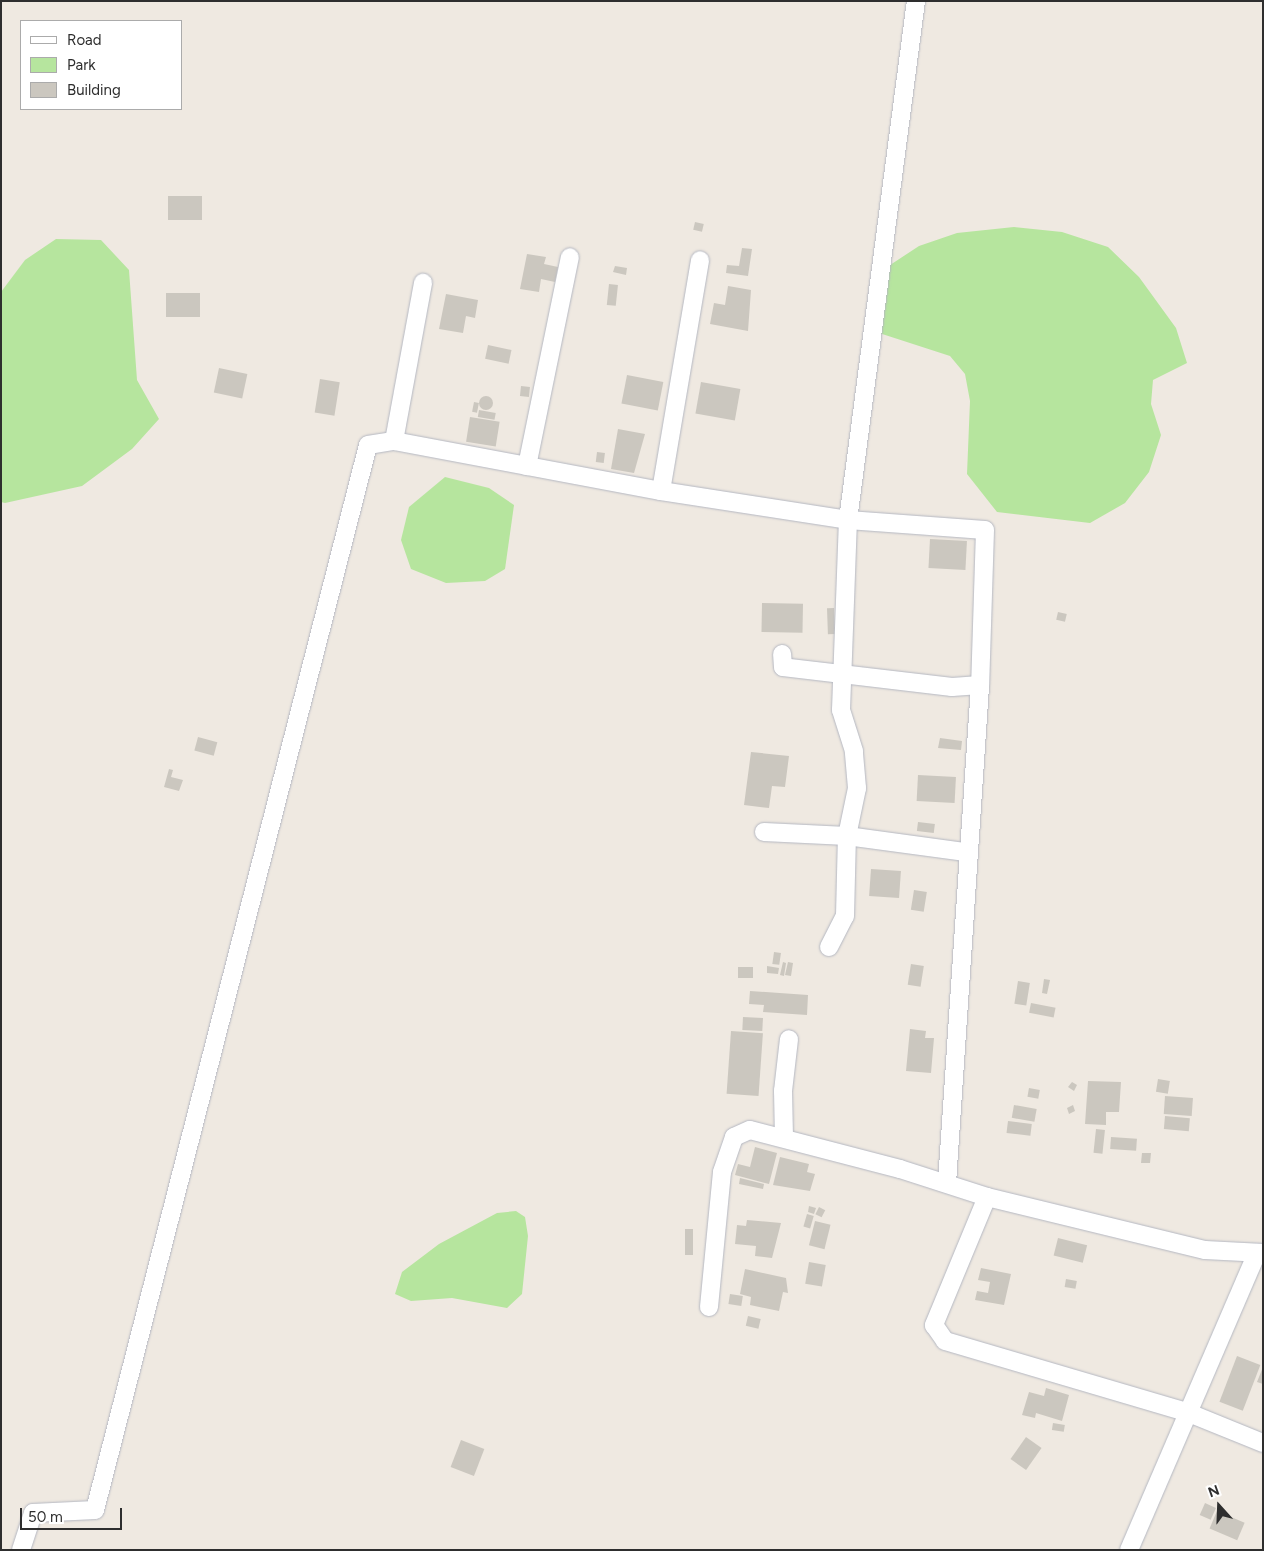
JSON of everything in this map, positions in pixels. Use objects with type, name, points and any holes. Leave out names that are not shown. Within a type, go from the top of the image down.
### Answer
[{"type":"street","points":[[829,947],[846,916],[848,836],[857,788],[854,751],[841,710],[845,672],[843,587],[848,520],[916,1]]},
{"type":"street","points":[[527,466],[570,257]]},
{"type":"street","points":[[661,491],[700,260]]},
{"type":"street","points":[[394,441],[423,283]]},
{"type":"street","points":[[21,1550],[32,1513],[95,1510],[368,445],[394,441],[661,491],[848,520],[985,530],[980,685],[966,852],[947,1183]]},
{"type":"street","points":[[782,654],[782,667],[845,672],[942,686],[980,685]]},
{"type":"street","points":[[764,832],[848,836],[966,852]]},
{"type":"street","points":[[784,1138],[783,1091],[789,1039]]},
{"type":"street","points":[[710,1307],[722,1172],[734,1138],[750,1130],[947,1183],[987,1198],[1205,1250],[1260,1253],[1129,1550]]},
{"type":"street","points":[[987,1198],[934,1324],[945,1341],[1189,1413],[1263,1443]]},
{"type":"green space","points":[[1014,227],[1062,232],[1108,247],[1139,277],[1176,328],[1187,363],[1153,380],[1151,404],[1161,435],[1149,472],[1125,503],[1090,523],[997,512],[967,474],[970,401],[965,374],[950,356],[876,332],[884,269],[919,246],[957,233]]},
{"type":"green space","points":[[56,239],[101,240],[129,270],[137,380],[159,419],[132,449],[82,486],[5,503],[1,502],[1,292],[25,260]]},
{"type":"green space","points":[[445,477],[489,488],[514,505],[505,569],[485,581],[446,583],[411,569],[401,540],[409,507]]},
{"type":"green space","points":[[516,1211],[525,1217],[528,1236],[522,1294],[507,1308],[452,1298],[411,1301],[395,1294],[402,1272],[439,1244],[497,1213]]},
{"type":"building","points":[[168,196],[202,196],[202,220],[168,220]]},
{"type":"building","points":[[695,222],[704,224],[702,232],[693,230]]},
{"type":"building","points":[[742,248],[752,249],[748,276],[726,273],[727,265],[739,266]]},
{"type":"building","points":[[527,254],[546,257],[544,264],[558,267],[555,282],[541,279],[539,292],[520,289]]},
{"type":"building","points":[[615,266],[627,268],[626,275],[613,272]]},
{"type":"building","points":[[609,284],[618,285],[616,306],[607,305]]},
{"type":"building","points":[[728,286],[751,290],[748,331],[710,324],[714,303],[725,305]]},
{"type":"building","points":[[166,293],[200,293],[200,317],[166,317]]},
{"type":"building","points":[[446,294],[478,300],[475,318],[466,316],[463,333],[439,329]]},
{"type":"building","points":[[488,345],[511,350],[509,364],[485,359]]},
{"type":"building","points":[[219,368],[247,374],[242,398],[214,392]]},
{"type":"building","points":[[627,375],[663,382],[658,411],[621,403]]},
{"type":"building","points":[[320,379],[340,382],[334,416],[315,413]]},
{"type":"building","points":[[701,382],[740,389],[735,420],[695,414]]},
{"type":"building","points":[[521,386],[530,387],[529,397],[520,396]]},
{"type":"building","points":[[486,396],[491,398],[493,403],[491,408],[486,410],[481,408],[479,403],[481,398]]},
{"type":"building","points":[[474,402],[479,403],[477,413],[472,412]]},
{"type":"building","points":[[479,410],[496,413],[495,420],[478,417]]},
{"type":"building","points":[[470,417],[500,422],[496,446],[466,442]]},
{"type":"building","points":[[618,429],[645,434],[634,473],[611,469]]},
{"type":"building","points":[[597,452],[605,453],[604,463],[596,462]]},
{"type":"building","points":[[930,539],[967,541],[965,570],[928,568]]},
{"type":"building","points":[[762,603],[803,604],[802,633],[761,632]]},
{"type":"building","points":[[827,608],[834,608],[835,634],[828,634]]},
{"type":"building","points":[[1058,612],[1067,614],[1065,622],[1056,620]]},
{"type":"building","points":[[198,737],[217,742],[214,756],[194,751]]},
{"type":"building","points":[[940,738],[962,741],[961,750],[938,748]]},
{"type":"building","points":[[751,752],[789,756],[785,787],[772,786],[769,808],[744,805]]},
{"type":"building","points":[[169,769],[173,770],[171,777],[183,780],[179,791],[164,787]]},
{"type":"building","points":[[918,775],[956,777],[955,803],[917,801]]},
{"type":"building","points":[[918,822],[935,824],[934,833],[917,831]]},
{"type":"building","points":[[871,869],[901,871],[899,898],[869,896]]},
{"type":"building","points":[[914,890],[927,892],[924,912],[911,910]]},
{"type":"building","points":[[774,952],[781,953],[779,965],[772,964]]},
{"type":"building","points":[[783,962],[786,963],[784,976],[780,975]]},
{"type":"building","points":[[788,962],[793,963],[791,976],[785,975]]},
{"type":"building","points":[[911,964],[924,966],[921,987],[908,985]]},
{"type":"building","points":[[767,966],[779,968],[778,974],[767,973]]},
{"type":"building","points":[[738,967],[753,967],[753,978],[738,978]]},
{"type":"building","points":[[1044,979],[1050,980],[1047,994],[1042,993]]},
{"type":"building","points":[[1018,981],[1030,983],[1026,1006],[1014,1004]]},
{"type":"building","points":[[750,991],[808,995],[807,1015],[763,1012],[764,1005],[749,1004]]},
{"type":"building","points":[[1031,1003],[1056,1008],[1054,1018],[1029,1013]]},
{"type":"building","points":[[743,1017],[763,1018],[762,1031],[742,1030]]},
{"type":"building","points":[[910,1029],[926,1031],[925,1038],[934,1038],[931,1073],[906,1071]]},
{"type":"building","points":[[731,1031],[763,1033],[759,1096],[727,1094]]},
{"type":"building","points":[[1158,1079],[1170,1081],[1168,1094],[1156,1092]]},
{"type":"building","points":[[1088,1081],[1121,1082],[1119,1112],[1106,1112],[1106,1125],[1085,1124]]},
{"type":"building","points":[[1072,1082],[1077,1085],[1074,1091],[1068,1087]]},
{"type":"building","points":[[1029,1088],[1040,1090],[1038,1099],[1027,1097]]},
{"type":"building","points":[[1165,1096],[1193,1098],[1192,1116],[1164,1114]]},
{"type":"building","points":[[1014,1105],[1037,1109],[1034,1122],[1012,1118]]},
{"type":"building","points":[[1073,1105],[1075,1111],[1069,1114],[1067,1108]]},
{"type":"building","points":[[1165,1116],[1190,1118],[1189,1131],[1164,1129]]},
{"type":"building","points":[[1008,1121],[1032,1124],[1030,1136],[1007,1133]]},
{"type":"building","points":[[1096,1129],[1105,1130],[1102,1154],[1093,1153]]},
{"type":"building","points":[[1111,1137],[1137,1139],[1136,1151],[1110,1149]]},
{"type":"building","points":[[755,1147],[777,1153],[769,1184],[735,1175],[738,1164],[750,1167]]},
{"type":"building","points":[[1142,1153],[1151,1153],[1150,1163],[1141,1163]]},
{"type":"building","points":[[780,1157],[809,1164],[807,1172],[815,1174],[810,1191],[773,1185]]},
{"type":"building","points":[[740,1178],[764,1184],[763,1189],[739,1184]]},
{"type":"building","points":[[809,1206],[816,1208],[814,1214],[808,1212]]},
{"type":"building","points":[[819,1207],[825,1210],[822,1217],[815,1214]]},
{"type":"building","points":[[807,1214],[814,1216],[810,1228],[803,1226]]},
{"type":"building","points":[[747,1220],[781,1223],[772,1258],[755,1256],[756,1246],[735,1244],[737,1225],[746,1226]]},
{"type":"building","points":[[815,1221],[831,1225],[824,1249],[809,1245]]},
{"type":"building","points":[[685,1229],[693,1229],[693,1255],[685,1255]]},
{"type":"building","points":[[1058,1238],[1087,1245],[1083,1263],[1054,1255]]},
{"type":"building","points":[[809,1262],[826,1265],[822,1287],[805,1284]]},
{"type":"building","points":[[981,1268],[1011,1274],[1004,1305],[975,1300],[977,1291],[988,1293],[990,1282],[978,1280]]},
{"type":"building","points":[[745,1269],[786,1278],[788,1293],[783,1292],[779,1311],[750,1305],[751,1297],[740,1294]]},
{"type":"building","points":[[1066,1279],[1077,1281],[1075,1289],[1065,1287]]},
{"type":"building","points":[[730,1294],[743,1296],[741,1306],[728,1304]]},
{"type":"building","points":[[748,1316],[761,1319],[758,1329],[746,1326]]},
{"type":"building","points":[[1237,1356],[1260,1365],[1243,1411],[1219,1402]]},
{"type":"building","points":[[1263,1367],[1263,1384],[1257,1382]]},
{"type":"building","points":[[1046,1388],[1069,1395],[1062,1421],[1036,1413],[1035,1418],[1022,1415],[1029,1392],[1044,1396]]},
{"type":"building","points":[[1053,1423],[1065,1425],[1064,1432],[1052,1430]]},
{"type":"building","points":[[1026,1437],[1042,1448],[1026,1470],[1011,1459]]},
{"type":"building","points":[[461,1440],[484,1449],[474,1476],[451,1467]]},
{"type":"building","points":[[1205,1503],[1216,1508],[1211,1520],[1200,1515]]},
{"type":"building","points":[[1217,1511],[1245,1523],[1237,1540],[1210,1528]]}]
